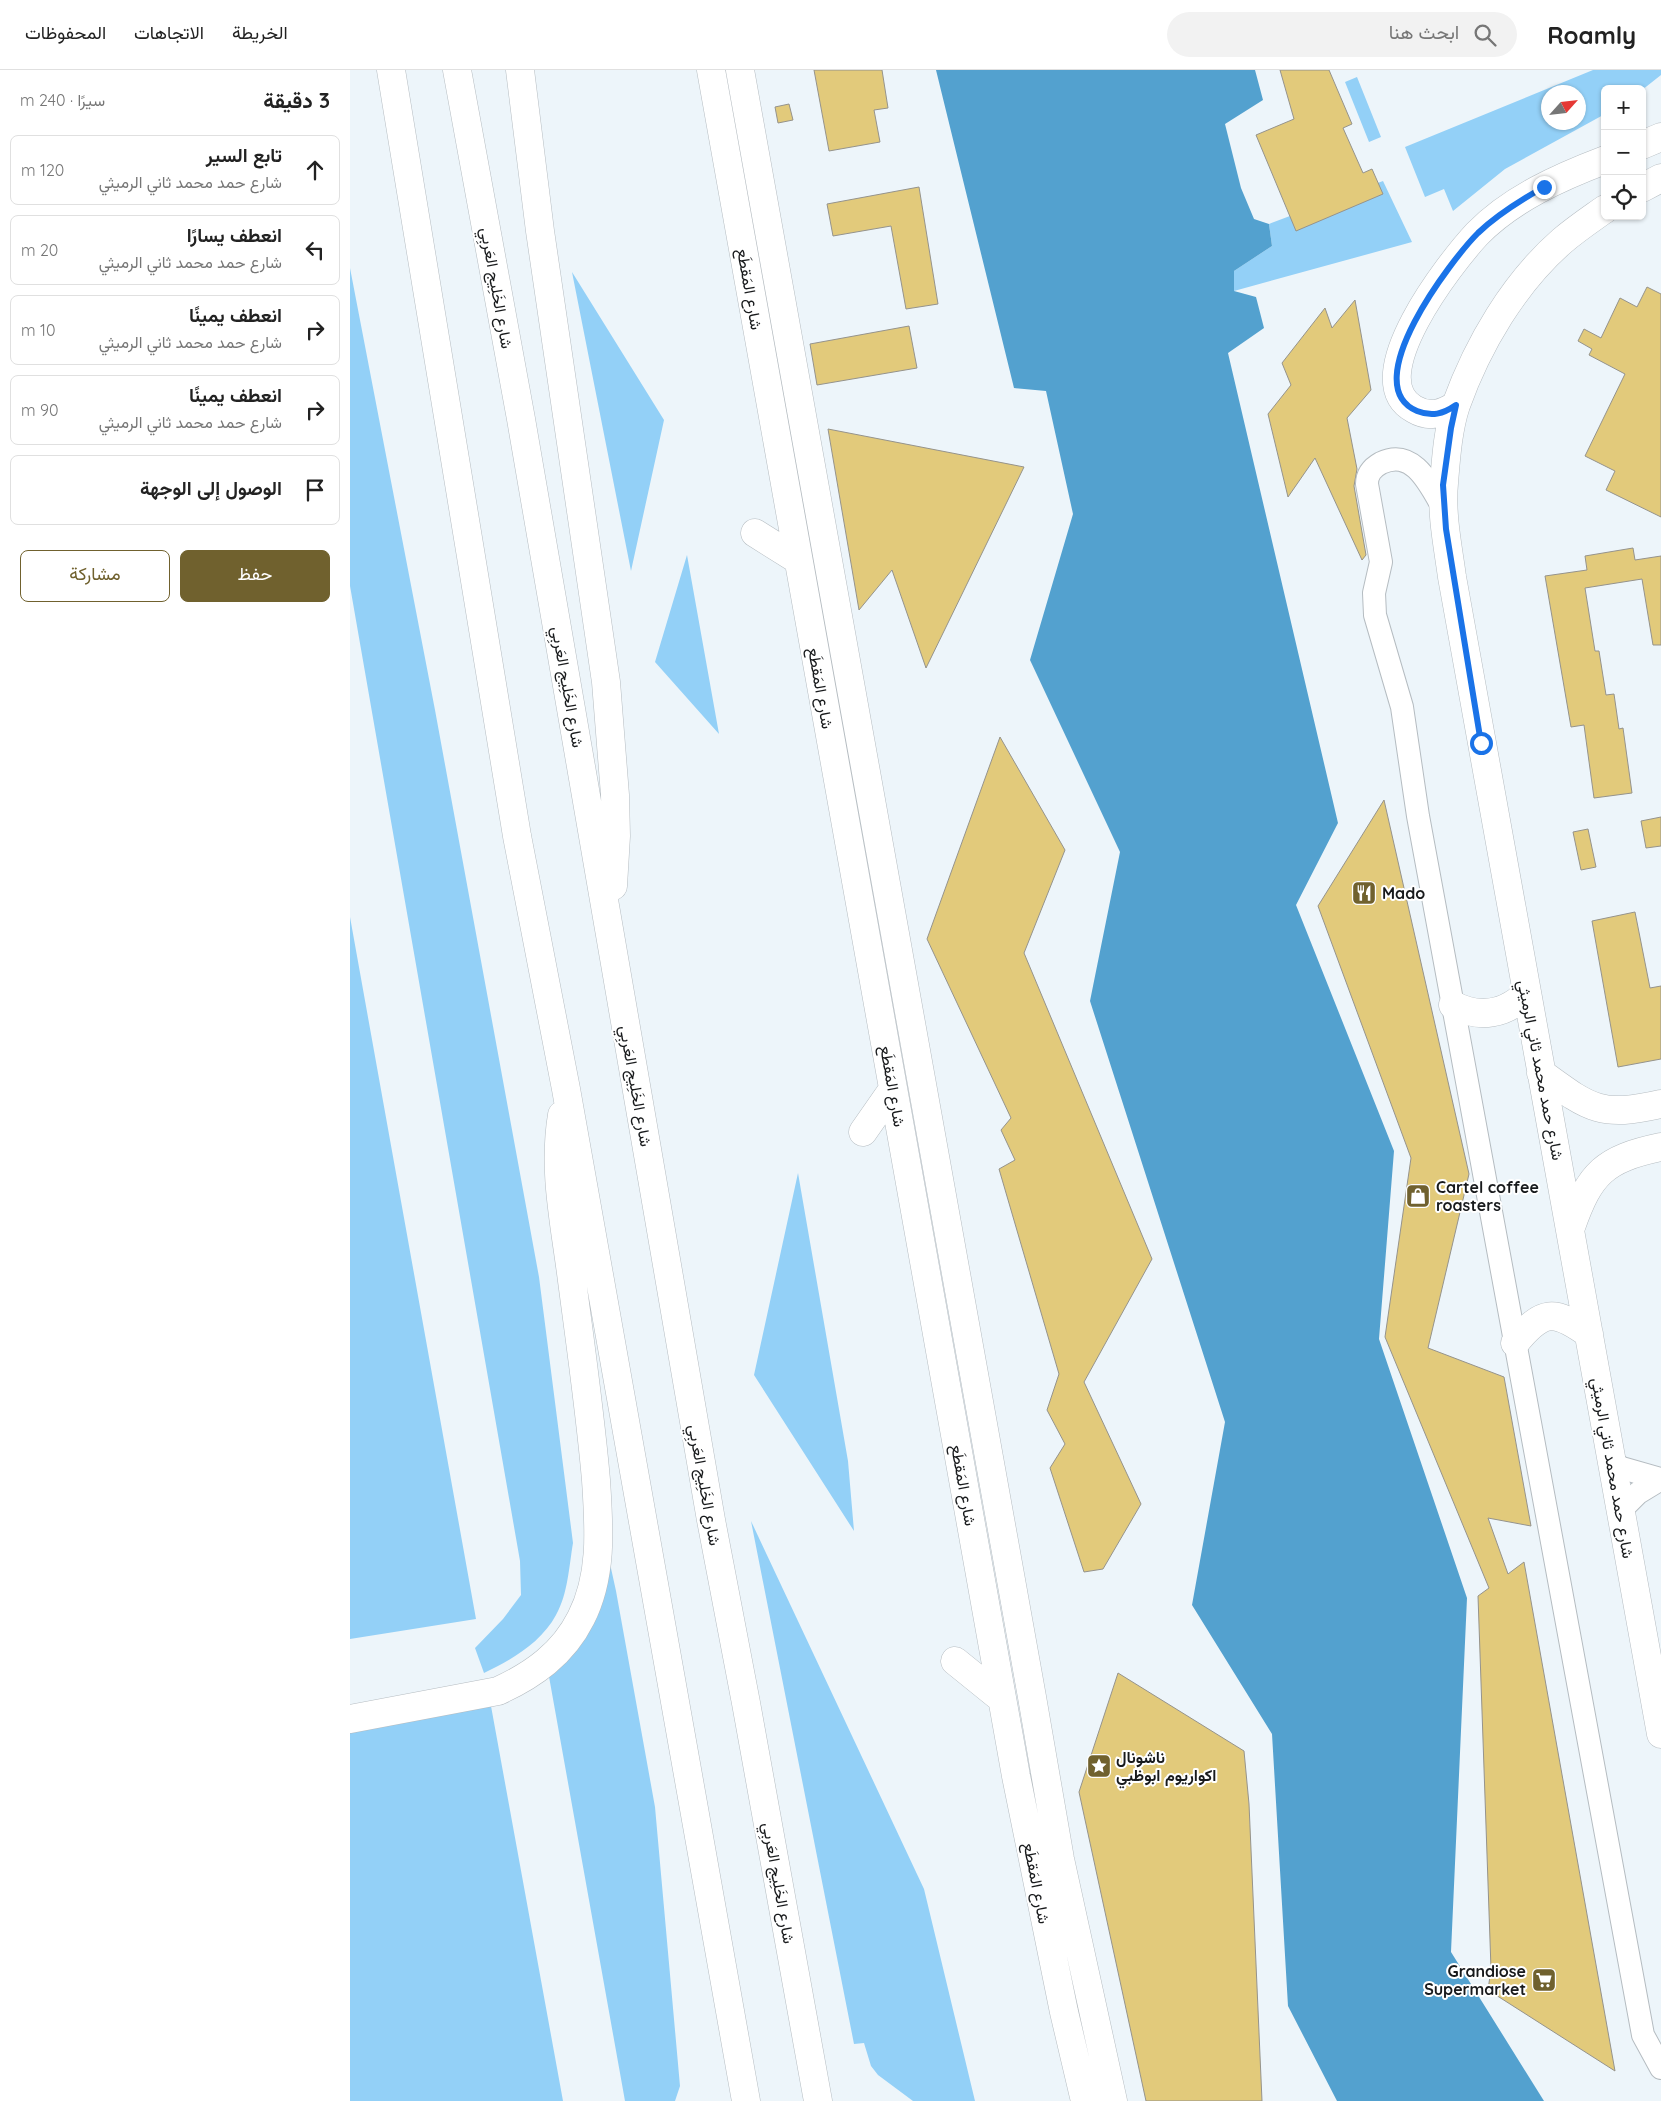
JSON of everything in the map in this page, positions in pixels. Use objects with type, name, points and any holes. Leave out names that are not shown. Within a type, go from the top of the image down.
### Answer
[{"type":"main road","points":[[390,70],[517,836],[566,1089],[746,2101]]},
{"type":"main road","name":"شارع الخَلِيج العَربِي","points":[[457,70],[521,419],[711,1520],[818,2101]]},
{"type":"main road","points":[[520,70],[612,738],[616,836],[608,920]]},
{"type":"main road","name":"شارع المَقطَع","points":[[711,70],[1002,1699],[1038,1890],[1084,2101]]},
{"type":"main road","name":"شارع المَقطَع","points":[[740,70],[920,1072],[1043,1773],[1113,2101]]},
{"type":"main road","points":[[1646,143],[1661,137]]},
{"type":"main road","points":[[1456,405],[1446,412],[1424,414],[1404,402],[1398,392],[1395,377],[1402,351],[1415,320],[1429,296],[1455,259],[1478,233],[1507,209],[1544,187],[1601,162]]},
{"type":"main road","points":[[1646,186],[1661,178]]},
{"type":"main road","name":"شارع حمد محمد ثاني الرميثي","points":[[1601,212],[1562,241],[1508,301],[1488,337],[1456,405],[1443,485],[1454,587],[1541,1073],[1571,1228],[1620,1510],[1655,1668],[1661,1734]]},
{"type":"main road","points":[[755,321],[784,315]]},
{"type":"main road","points":[[755,533],[798,560]]},
{"type":"main road","points":[[1453,1004],[1464,1010],[1487,1014],[1510,1007],[1527,993]]},
{"type":"main road","points":[[863,1132],[892,1083],[920,1072]]},
{"type":"main road","points":[[1541,1073],[1586,1104],[1603,1110],[1621,1112],[1661,1104]]},
{"type":"main road","points":[[350,1719],[498,1691],[516,1683],[550,1660],[566,1644],[582,1618],[592,1590],[598,1564],[594,1462],[557,1164],[566,1089]]},
{"type":"main road","points":[[1571,1228],[1582,1198],[1600,1172],[1627,1155],[1661,1147]]},
{"type":"main road","points":[[1515,1343],[1536,1321],[1554,1315],[1564,1317],[1589,1334]]},
{"type":"main road","points":[[955,1661],[1002,1699]]},
{"type":"street","points":[[1445,511],[1423,474],[1416,466],[1407,461],[1388,461],[1374,467],[1369,475],[1367,484],[1381,562],[1374,593],[1375,614],[1402,707],[1415,798],[1643,2035],[1661,2068]]},
{"type":"street","points":[[1613,1463],[1622,1468],[1660,1479]]},
{"type":"street","points":[[1620,1510],[1638,1493],[1660,1479]]},
{"type":"shaded area","points":[[936,70],[1255,70],[1263,100],[1225,124],[1241,188],[1254,219],[1269,224],[1272,246],[1234,271],[1234,291],[1256,297],[1264,328],[1228,353],[1338,823],[1296,905],[1394,1151],[1379,1339],[1467,1598],[1451,1952],[1544,2101],[1337,2101],[1288,2006],[1272,1734],[1192,1605],[1225,1422],[1090,1001],[1120,852],[1030,660],[1073,514],[1046,391],[1014,388]]},
{"type":"shaded area","points":[[1593,70],[1661,70],[1661,75],[1646,87],[1646,85],[1601,85],[1601,116],[1586,124],[1586,85],[1556,85]]},
{"type":"shaded area","points":[[1357,77],[1381,137],[1369,142],[1345,82]]},
{"type":"shaded area","points":[[1541,91],[1541,130],[1576,130],[1505,169],[1453,211],[1444,189],[1425,197],[1405,147]]},
{"type":"shaded area","points":[[1383,181],[1412,242],[1234,291],[1234,271],[1272,246],[1269,224]]},
{"type":"shaded area","points":[[350,268],[435,710],[539,1277],[573,1543],[563,1598],[550,1625],[525,1650],[484,1673],[475,1648],[503,1619],[521,1595],[520,1561],[350,586]]},
{"type":"shaded area","points":[[572,272],[664,420],[631,571]]},
{"type":"shaded area","points":[[687,555],[719,734],[655,662]]},
{"type":"shaded area","points":[[350,917],[476,1619],[350,1639]]},
{"type":"shaded area","points":[[798,1173],[848,1461],[854,1531],[754,1375]]},
{"type":"shaded area","points":[[751,1521],[924,1889],[975,2101],[913,2101],[878,2075],[871,2066],[864,2043],[854,2044]]},
{"type":"shaded area","points":[[605,1541],[616,1591],[655,1807],[680,2086],[675,2101],[625,2101],[548,1671]]},
{"type":"shaded area","points":[[491,1706],[563,2101],[350,2101],[350,1728]]},
{"type":"building","points":[[814,70],[882,70],[888,108],[874,110],[880,142],[829,151]]},
{"type":"building","points":[[1280,70],[1329,70],[1352,124],[1343,128],[1363,173],[1372,169],[1383,194],[1296,231],[1256,135],[1294,119]]},
{"type":"building","points":[[789,104],[793,120],[778,123],[775,107]]},
{"type":"building","points":[[919,187],[938,304],[906,309],[891,226],[833,236],[827,204]]},
{"type":"building","points":[[1647,287],[1661,294],[1661,517],[1606,490],[1615,471],[1585,456],[1625,374],[1589,355],[1592,349],[1578,341],[1584,329],[1601,338],[1620,298],[1637,307]]},
{"type":"building","points":[[1355,300],[1371,390],[1347,418],[1357,469],[1354,486],[1366,555],[1362,560],[1315,458],[1288,497],[1268,414],[1291,385],[1282,363],[1325,308],[1332,328]]},
{"type":"building","points":[[909,326],[917,368],[817,385],[810,344]]},
{"type":"building","points":[[828,429],[1024,467],[926,668],[892,570],[859,610]]},
{"type":"building","points":[[1633,548],[1635,560],[1661,556],[1661,645],[1653,645],[1642,579],[1585,588],[1595,651],[1599,651],[1606,695],[1614,694],[1619,729],[1623,728],[1632,793],[1594,798],[1584,725],[1571,727],[1545,576],[1587,570],[1585,556]]},
{"type":"building","points":[[1000,737],[1065,850],[1024,953],[1152,1259],[1084,1382],[1141,1504],[1103,1569],[1084,1572],[1050,1468],[1065,1444],[1047,1410],[1059,1374],[999,1169],[1015,1160],[1001,1130],[1011,1118],[927,939]]},
{"type":"building","points":[[1384,800],[1469,1174],[1428,1348],[1504,1377],[1531,1526],[1488,1518],[1508,1574],[1524,1562],[1615,2071],[1488,1990],[1491,1969],[1478,1596],[1489,1588],[1385,1337],[1411,1158],[1318,906]]},
{"type":"building","points":[[1661,817],[1661,846],[1646,848],[1641,821]]},
{"type":"building","points":[[1588,829],[1596,867],[1581,870],[1573,832]]},
{"type":"building","points":[[1635,912],[1650,988],[1661,986],[1661,1059],[1618,1067],[1592,921]]},
{"type":"building","points":[[1118,1673],[1244,1751],[1249,1804],[1262,2101],[1146,2101],[1079,1792]]},
{"type":"place","name":"Mado","points":[[1364,893]]},
{"type":"place","name":"Cartel coffee roasters","points":[[1418,1196]]},
{"type":"place","name":"ناشونال اكواريوم ابوظبي","points":[[1099,1766]]},
{"type":"place","name":"Grandiose Supermarket","points":[[1544,1980]]},
{"type":"route","points":[[1481,743],[1452,577],[1446,529],[1443,485],[1456,405],[1446,412],[1435,414],[1424,414],[1413,409],[1404,402],[1398,392],[1395,377],[1402,351],[1415,320],[1455,259],[1478,233],[1507,209],[1544,187]]}]
